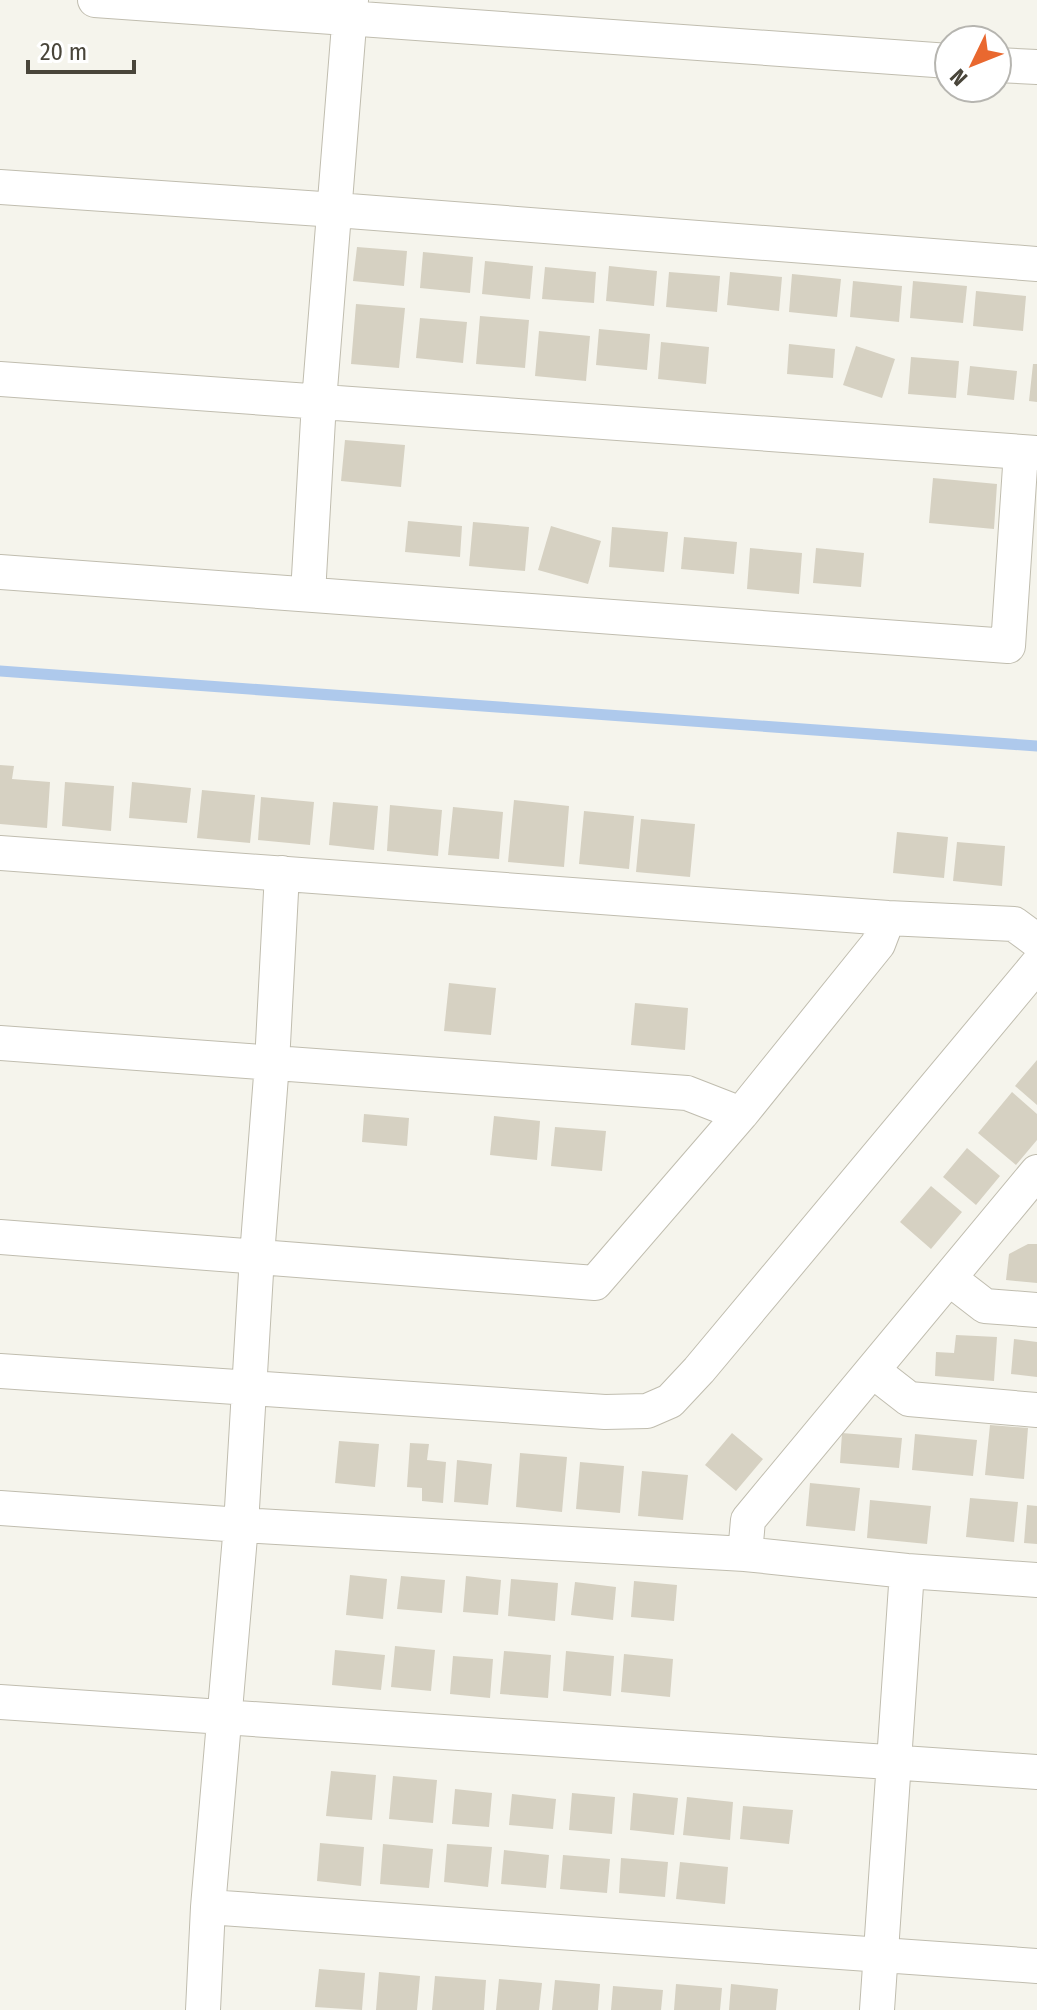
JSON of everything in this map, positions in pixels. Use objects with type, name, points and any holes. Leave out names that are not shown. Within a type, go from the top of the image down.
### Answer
[{"type":"street","points":[[95,0],[351,9],[933,60]]},
{"type":"street","points":[[308,594],[319,402],[351,9]]},
{"type":"street","points":[[1013,66],[1037,67]]},
{"type":"street","points":[[0,187],[1037,264]]},
{"type":"street","points":[[0,379],[1029,452],[1008,646],[0,572]]},
{"type":"street","points":[[0,853],[888,918],[1014,924],[1037,941]]},
{"type":"street","points":[[203,2010],[208,1907],[241,1525],[282,873]]},
{"type":"street","points":[[0,1237],[595,1283],[741,1114],[878,944],[888,918]]},
{"type":"street","points":[[0,1371],[605,1412],[647,1411],[670,1401],[699,1370],[1037,965]]},
{"type":"street","points":[[0,1043],[687,1093],[741,1114]]},
{"type":"street","points":[[745,1554],[748,1520],[1037,1172]]},
{"type":"street","points":[[950,1279],[985,1306],[1037,1310]]},
{"type":"street","points":[[873,1371],[909,1399],[1037,1410]]},
{"type":"street","points":[[0,1508],[745,1554],[907,1571],[1037,1580]]},
{"type":"street","points":[[877,2010],[907,1571]]},
{"type":"street","points":[[0,1702],[1037,1772]]},
{"type":"street","points":[[208,1907],[1037,1966]]},
{"type":"building","points":[[357,247],[407,251],[404,286],[353,281]]},
{"type":"building","points":[[423,252],[473,257],[470,293],[420,288]]},
{"type":"building","points":[[485,261],[533,266],[530,299],[482,294]]},
{"type":"building","points":[[609,266],[657,271],[654,306],[606,301]]},
{"type":"building","points":[[545,267],[596,272],[594,303],[542,299]]},
{"type":"building","points":[[669,272],[720,276],[717,312],[666,307]]},
{"type":"building","points":[[730,272],[782,277],[779,311],[727,305]]},
{"type":"building","points":[[792,274],[841,279],[837,317],[789,312]]},
{"type":"building","points":[[853,281],[902,286],[899,322],[850,317]]},
{"type":"building","points":[[913,281],[967,286],[963,323],[910,318]]},
{"type":"building","points":[[976,291],[1026,296],[1023,331],[973,326]]},
{"type":"building","points":[[356,304],[405,308],[399,368],[351,364]]},
{"type":"building","points":[[480,316],[529,320],[525,368],[476,364]]},
{"type":"building","points":[[420,318],[467,322],[463,363],[416,358]]},
{"type":"building","points":[[599,329],[650,334],[647,370],[596,365]]},
{"type":"building","points":[[539,331],[590,336],[586,381],[535,376]]},
{"type":"building","points":[[661,342],[709,347],[706,384],[658,379]]},
{"type":"building","points":[[789,344],[835,349],[833,378],[787,374]]},
{"type":"building","points":[[856,346],[895,359],[882,398],[843,385]]},
{"type":"building","points":[[911,357],[959,361],[956,398],[908,394]]},
{"type":"building","points":[[1033,364],[1037,364],[1037,402],[1029,401]]},
{"type":"building","points":[[970,366],[1017,371],[1014,400],[967,395]]},
{"type":"building","points":[[345,440],[405,445],[401,487],[341,481]]},
{"type":"building","points":[[933,478],[997,484],[994,529],[929,523]]},
{"type":"building","points":[[408,521],[462,526],[460,557],[405,552]]},
{"type":"building","points":[[473,522],[529,527],[525,571],[469,566]]},
{"type":"building","points":[[551,526],[601,541],[588,584],[538,570]]},
{"type":"building","points":[[612,527],[668,532],[664,572],[609,567]]},
{"type":"building","points":[[684,537],[737,542],[734,574],[681,569]]},
{"type":"building","points":[[750,548],[802,553],[799,594],[747,589]]},
{"type":"building","points":[[816,548],[864,553],[861,587],[813,583]]},
{"type":"building","points":[[0,765],[14,766],[12,779],[50,782],[47,828],[0,824]]},
{"type":"building","points":[[65,782],[114,786],[111,831],[62,826]]},
{"type":"building","points":[[132,782],[191,788],[187,823],[129,818]]},
{"type":"building","points":[[202,790],[255,795],[250,843],[197,838]]},
{"type":"building","points":[[261,797],[314,802],[310,845],[258,840]]},
{"type":"building","points":[[514,800],[569,806],[564,867],[508,862]]},
{"type":"building","points":[[333,802],[378,806],[374,850],[329,845]]},
{"type":"building","points":[[390,805],[442,810],[438,856],[387,851]]},
{"type":"building","points":[[453,807],[503,812],[499,859],[448,855]]},
{"type":"building","points":[[584,811],[634,816],[629,869],[579,864]]},
{"type":"building","points":[[641,819],[695,824],[690,877],[636,872]]},
{"type":"building","points":[[897,832],[948,837],[944,878],[893,873]]},
{"type":"building","points":[[957,842],[1005,846],[1002,886],[953,881]]},
{"type":"building","points":[[449,983],[496,988],[491,1035],[444,1031]]},
{"type":"building","points":[[635,1003],[688,1008],[685,1050],[631,1045]]},
{"type":"building","points":[[1037,1060],[1037,1105],[1015,1086]]},
{"type":"building","points":[[1012,1092],[1037,1114],[1037,1140],[1016,1165],[978,1133]]},
{"type":"building","points":[[364,1114],[409,1118],[407,1146],[362,1142]]},
{"type":"building","points":[[494,1116],[540,1121],[537,1160],[490,1155]]},
{"type":"building","points":[[555,1127],[606,1131],[602,1171],[551,1166]]},
{"type":"building","points":[[967,1148],[1000,1176],[976,1205],[943,1177]]},
{"type":"building","points":[[931,1186],[962,1212],[931,1249],[900,1222]]},
{"type":"building","points":[[1028,1244],[1037,1244],[1037,1283],[1006,1280],[1009,1254]]},
{"type":"building","points":[[956,1335],[997,1337],[994,1381],[935,1376],[936,1352],[954,1353]]},
{"type":"building","points":[[1014,1339],[1037,1342],[1037,1377],[1011,1374]]},
{"type":"building","points":[[990,1425],[1028,1428],[1024,1479],[985,1475]]},
{"type":"building","points":[[732,1433],[763,1459],[736,1491],[705,1465]]},
{"type":"building","points":[[842,1433],[902,1438],[899,1468],[840,1463]]},
{"type":"building","points":[[915,1434],[977,1440],[973,1476],[912,1470]]},
{"type":"building","points":[[339,1441],[379,1444],[375,1487],[335,1483]]},
{"type":"building","points":[[410,1443],[429,1444],[427,1460],[446,1462],[443,1503],[422,1501],[422,1488],[407,1487]]},
{"type":"building","points":[[520,1453],[567,1457],[562,1512],[516,1507]]},
{"type":"building","points":[[457,1460],[492,1464],[488,1505],[454,1502]]},
{"type":"building","points":[[580,1462],[624,1466],[620,1513],[576,1509]]},
{"type":"building","points":[[642,1471],[688,1475],[683,1520],[638,1516]]},
{"type":"building","points":[[810,1483],[860,1488],[855,1531],[806,1526]]},
{"type":"building","points":[[970,1498],[1018,1502],[1014,1542],[966,1537]]},
{"type":"building","points":[[870,1500],[931,1506],[927,1544],[867,1538]]},
{"type":"building","points":[[1027,1505],[1037,1506],[1037,1544],[1024,1543]]},
{"type":"building","points":[[350,1575],[387,1579],[383,1619],[346,1615]]},
{"type":"building","points":[[401,1576],[445,1580],[442,1613],[397,1609]]},
{"type":"building","points":[[466,1576],[501,1580],[498,1615],[463,1612]]},
{"type":"building","points":[[511,1579],[558,1583],[555,1621],[508,1616]]},
{"type":"building","points":[[634,1581],[677,1585],[674,1621],[631,1617]]},
{"type":"building","points":[[575,1582],[616,1587],[613,1620],[571,1615]]},
{"type":"building","points":[[395,1646],[435,1650],[431,1691],[391,1687]]},
{"type":"building","points":[[335,1650],[385,1655],[381,1690],[332,1685]]},
{"type":"building","points":[[504,1651],[551,1655],[548,1698],[500,1694]]},
{"type":"building","points":[[566,1651],[614,1656],[611,1696],[563,1691]]},
{"type":"building","points":[[624,1654],[673,1659],[670,1697],[621,1692]]},
{"type":"building","points":[[453,1656],[493,1659],[490,1698],[450,1694]]},
{"type":"building","points":[[331,1771],[376,1775],[372,1820],[326,1816]]},
{"type":"building","points":[[393,1776],[437,1780],[433,1823],[389,1819]]},
{"type":"building","points":[[455,1789],[492,1793],[489,1827],[452,1824]]},
{"type":"building","points":[[572,1793],[615,1797],[612,1834],[569,1830]]},
{"type":"building","points":[[633,1793],[678,1798],[674,1835],[630,1830]]},
{"type":"building","points":[[512,1794],[556,1799],[553,1829],[509,1825]]},
{"type":"building","points":[[687,1797],[733,1802],[730,1840],[683,1835]]},
{"type":"building","points":[[743,1806],[793,1810],[789,1844],[740,1839]]},
{"type":"building","points":[[320,1843],[364,1847],[361,1886],[317,1881]]},
{"type":"building","points":[[383,1844],[433,1849],[429,1888],[380,1884]]},
{"type":"building","points":[[447,1844],[492,1847],[488,1887],[444,1882]]},
{"type":"building","points":[[504,1850],[549,1855],[546,1888],[501,1884]]},
{"type":"building","points":[[563,1855],[610,1859],[607,1893],[560,1889]]},
{"type":"building","points":[[621,1858],[668,1862],[665,1897],[619,1893]]},
{"type":"building","points":[[680,1862],[728,1867],[725,1904],[676,1899]]},
{"type":"building","points":[[319,1969],[365,1973],[362,2010],[315,2007]]},
{"type":"building","points":[[379,1972],[420,1976],[417,2010],[376,2010]]},
{"type":"building","points":[[435,1976],[486,1980],[484,2010],[432,2010]]},
{"type":"building","points":[[499,1979],[542,1983],[539,2010],[496,2010]]},
{"type":"building","points":[[555,1980],[600,1984],[598,2010],[552,2010]]},
{"type":"building","points":[[676,1984],[722,1988],[720,2010],[674,2010]]},
{"type":"building","points":[[731,1984],[778,1989],[776,2010],[729,2010]]},
{"type":"building","points":[[613,1986],[663,1990],[661,2010],[611,2010]]},
{"type":"waterway","points":[[0,671],[1037,746]]}]
